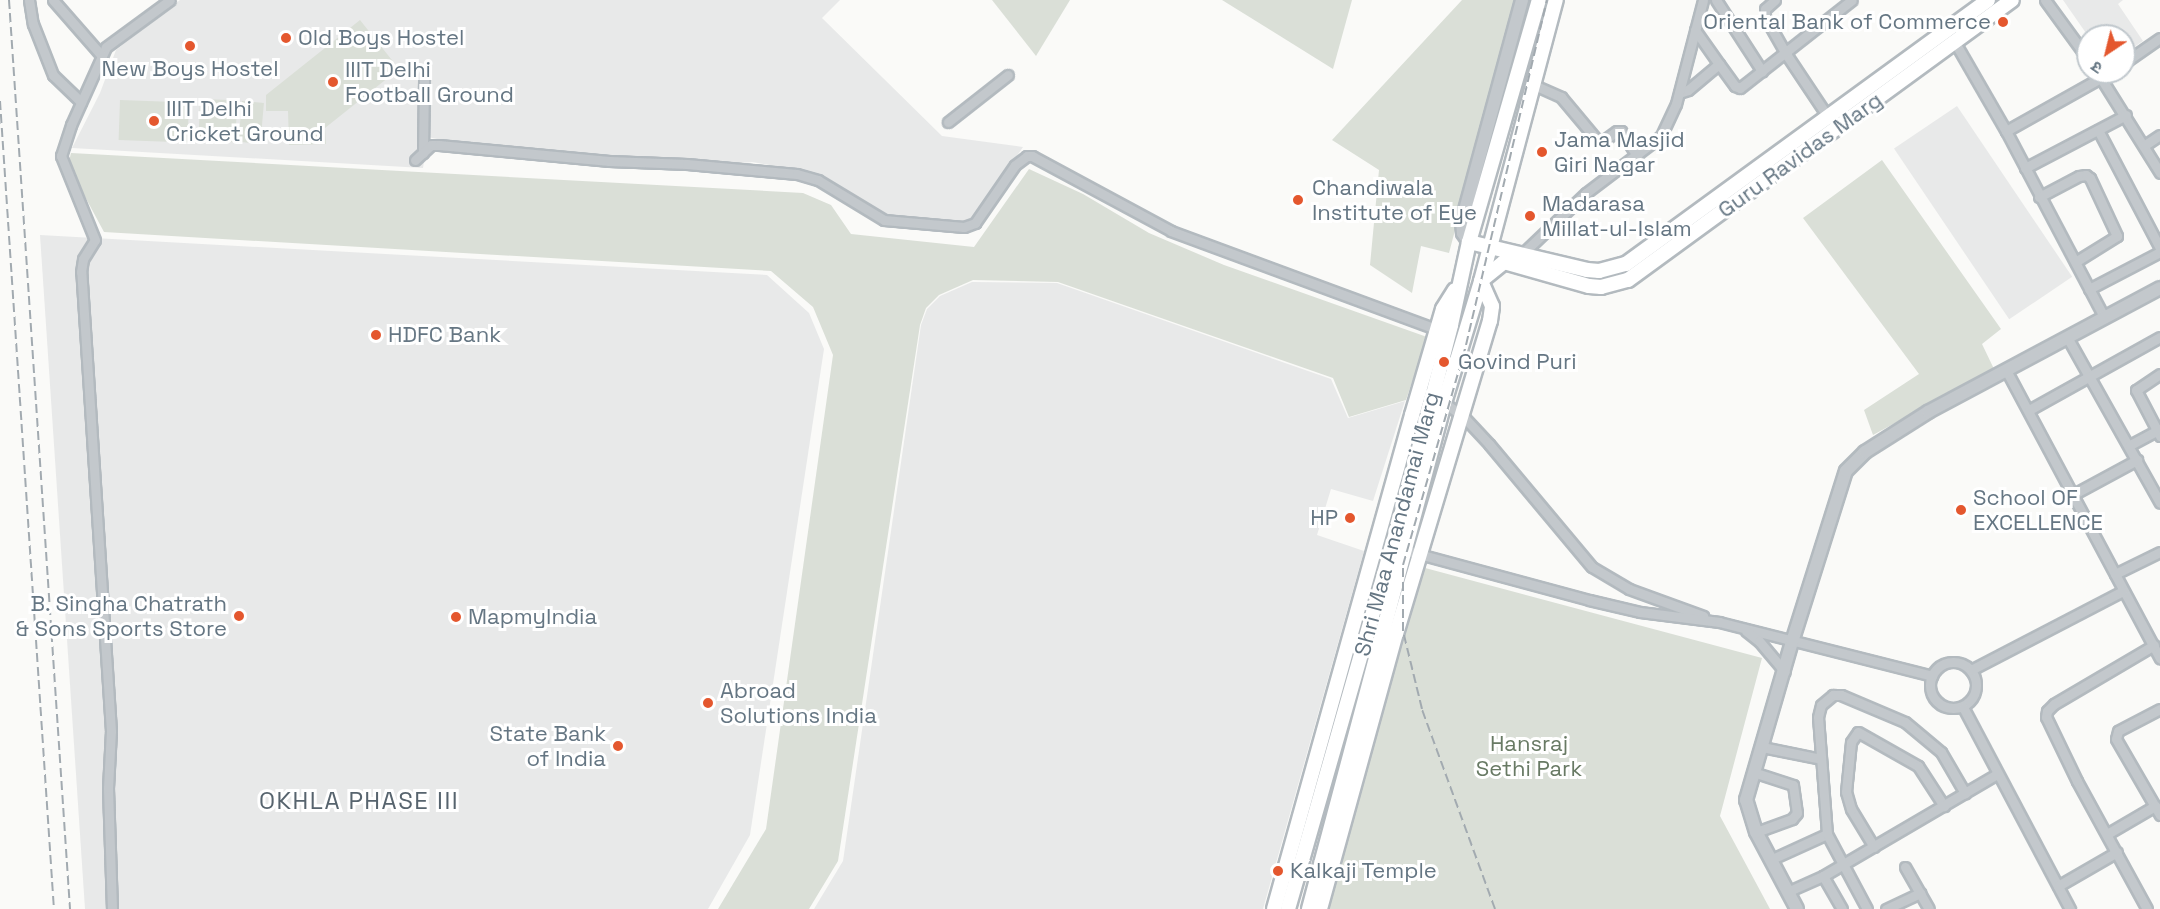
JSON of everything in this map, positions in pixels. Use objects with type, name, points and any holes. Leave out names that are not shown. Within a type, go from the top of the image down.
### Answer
[{"type":"main road","points":[[1274,909],[1443,332],[1443,309],[1459,283],[1539,0]]},
{"type":"main road","name":"Shri Maa Anandamai Marg","points":[[1309,909],[1404,550],[1444,403],[1491,247],[1556,0]]},
{"type":"main road","name":"Guru Ravidas Marg","points":[[1481,280],[1497,265],[1504,262],[1589,286],[1613,285],[1628,280],[1988,0]]},
{"type":"main road","name":"Guru Ravidas Marg","points":[[1469,242],[1587,270],[1605,270],[1626,264],[2012,0]]},
{"type":"main road","points":[[1320,909],[1395,633],[1491,314],[1489,297],[1481,280]]},
{"type":"main road","name":"Shri Maa Anandamai Marg","points":[[1288,909],[1405,502],[1443,332]]},
{"type":"street","points":[[29,0],[33,24],[53,75],[81,102]]},
{"type":"street","points":[[53,0],[102,57]]},
{"type":"street","points":[[112,909],[108,788],[111,731],[89,355],[81,272],[83,260],[96,240],[62,156],[81,102],[106,47],[170,0]]},
{"type":"street","points":[[1469,242],[1463,233],[1462,221],[1522,0]]},
{"type":"street","points":[[1522,254],[1586,194],[1637,156],[1664,131],[1679,93],[1703,0]]},
{"type":"street","points":[[1716,0],[1762,71]]},
{"type":"street","points":[[1758,0],[1765,9],[1765,17],[1786,54],[1832,123]]},
{"type":"street","points":[[1765,9],[1775,0]]},
{"type":"street","points":[[1695,30],[1739,88],[1786,54],[1841,3],[1852,0]]},
{"type":"street","points":[[2045,0],[2076,43]]},
{"type":"street","points":[[2136,55],[2160,38]]},
{"type":"street","points":[[1954,41],[2006,131],[2104,317]]},
{"type":"street","points":[[1679,93],[1688,90],[1719,64]]},
{"type":"street","points":[[948,122],[1008,75]]},
{"type":"street","points":[[423,153],[424,77]]},
{"type":"street","points":[[2006,131],[2085,84]]},
{"type":"street","points":[[2106,84],[2160,173]]},
{"type":"street","points":[[1534,85],[1561,97],[1597,140],[1603,141],[1617,131],[1622,131],[1637,156]]},
{"type":"street","points":[[2025,168],[2126,115]]},
{"type":"street","points":[[2089,289],[2160,250],[2098,130]]},
{"type":"street","points":[[2145,145],[2160,135]]},
{"type":"street","points":[[415,160],[431,145],[439,145],[609,161],[687,164],[797,174],[818,180],[884,220],[964,227],[975,223],[1015,165],[1027,156],[1037,157],[1171,231],[1443,332]]},
{"type":"street","points":[[2040,197],[2079,176],[2086,175],[2090,178],[2117,236],[2075,262]]},
{"type":"street","points":[[1797,909],[1756,832],[1746,800],[1839,486],[1854,460],[1928,412],[2160,288]]},
{"type":"street","points":[[2029,410],[2160,336]]},
{"type":"street","points":[[2067,338],[2130,445],[2160,503]]},
{"type":"street","points":[[2006,370],[2160,658]]},
{"type":"street","points":[[2130,445],[2159,432],[2136,390],[2160,374]]},
{"type":"street","points":[[1444,403],[1462,415],[1592,567],[1629,589],[1719,622],[1932,676]]},
{"type":"street","points":[[2074,494],[2137,460]]},
{"type":"street","points":[[1404,550],[1630,610],[1719,622]]},
{"type":"street","points":[[2115,574],[2160,552]]},
{"type":"street","points":[[1971,670],[2123,591]]},
{"type":"street","points":[[1741,628],[1759,641],[1785,672]]},
{"type":"street","points":[[2147,909],[2048,723],[2047,711],[2054,704],[2154,645]]},
{"type":"street","points":[[1947,663],[1960,663],[1971,670],[1977,689],[1971,702],[1963,707],[1951,709],[1938,703],[1930,690],[1932,676],[1947,663]]},
{"type":"street","points":[[1867,909],[1827,834],[1818,711],[1828,698],[1841,695],[1905,722],[1933,743],[1947,759],[1965,794]]},
{"type":"street","points":[[1963,707],[2070,909]]},
{"type":"street","points":[[2107,834],[2157,811],[2118,745],[2116,735],[2160,708]]},
{"type":"street","points":[[1874,847],[1851,809],[1846,792],[1851,742],[1858,732],[1918,766],[1944,806]]},
{"type":"street","points":[[1762,747],[1821,759]]},
{"type":"street","points":[[1753,771],[1793,785],[1797,813],[1792,819],[1756,832]]},
{"type":"street","points":[[1787,892],[1823,876],[1997,774]]},
{"type":"street","points":[[1772,859],[1827,834]]},
{"type":"street","points":[[2058,886],[2117,852]]},
{"type":"street","points":[[1905,867],[1929,909]]},
{"type":"street","points":[[1823,876],[1842,909]]},
{"type":"street","points":[[1886,909],[1920,893]]},
{"type":"shaded area","points":[[180,0],[840,0],[822,18],[942,136],[1023,147],[972,222],[949,226],[882,215],[816,176],[793,169],[752,162],[730,164],[486,150],[428,137],[423,168],[72,148],[100,93],[116,50]]},
{"type":"shaded area","points":[[2063,0],[2123,0],[2118,4],[2132,24],[2080,24]]},
{"type":"shaded area","points":[[2136,31],[2143,41],[2136,46]]},
{"type":"shaded area","points":[[1957,106],[2072,277],[2009,319],[1894,148]]},
{"type":"shaded area","points":[[40,235],[767,275],[809,313],[824,349],[750,835],[708,909],[85,909]]},
{"type":"shaded area","points":[[972,282],[1057,283],[1331,379],[1348,418],[1405,401],[1373,501],[1331,489],[1317,535],[1364,551],[1263,909],[814,909],[843,861],[921,325],[927,309],[940,296]]},
{"type":"green space","points":[[992,0],[1070,0],[1036,56]]},
{"type":"green space","points":[[1222,0],[1352,0],[1333,69]]},
{"type":"green space","points":[[1462,0],[1516,0],[1449,253],[1421,246],[1412,293],[1370,265],[1379,170],[1332,140]]},
{"type":"green space","name":"IIIT Delhi Football Ground","points":[[360,20],[399,69],[325,128],[326,144],[289,145],[288,111],[266,111],[266,95]]},
{"type":"green space","points":[[200,99],[237,100],[236,142],[199,141]]},
{"type":"green space","name":"IIIT Delhi Cricket Ground","points":[[120,100],[189,102],[188,142],[119,140]]},
{"type":"green space","points":[[242,101],[264,103],[260,144],[238,142]]},
{"type":"green space","points":[[71,153],[803,193],[831,205],[851,234],[974,247],[1029,169],[1083,194],[1149,233],[1224,265],[1427,337],[1406,400],[1349,417],[1333,378],[1058,282],[973,280],[939,295],[926,308],[920,325],[838,861],[809,909],[718,909],[766,829],[833,355],[813,307],[771,271],[104,232],[68,165]]},
{"type":"green space","points":[[1882,160],[2001,329],[1982,344],[1994,369],[1873,435],[1864,410],[1919,374],[1803,218]]},
{"type":"green space","name":"Hansraj Sethi Park","points":[[1414,565],[1762,658],[1720,816],[1770,909],[1327,909]]},
{"type":"railway","points":[[9,0],[70,909]]},
{"type":"railway","points":[[1495,909],[1422,709],[1403,631],[1403,565],[1466,345],[1547,0]]},
{"type":"railway","points":[[0,101],[54,909]]},
{"type":"place","name":"Oriental Bank of Commerce","points":[[2003,22]]},
{"type":"place","name":"Old Boys Hostel","points":[[286,38]]},
{"type":"place","name":"New Boys Hostel","points":[[190,46]]},
{"type":"place","name":"IIIT Delhi Football Ground","points":[[333,82]]},
{"type":"place","name":"IIIT Delhi Cricket Ground","points":[[154,121]]},
{"type":"place","name":"Jama Masjid Giri Nagar","points":[[1542,152]]},
{"type":"place","name":"Chandiwala Institute of Eye","points":[[1298,200]]},
{"type":"place","name":"Madarasa Millat-ul-Islam","points":[[1530,216]]},
{"type":"place","name":"HDFC Bank","points":[[376,335]]},
{"type":"place","name":"Govind Puri","points":[[1444,362]]},
{"type":"place","name":"School OF EXCELLENCE","points":[[1961,510]]},
{"type":"place","name":"HP","points":[[1350,518]]},
{"type":"place","name":"B. Singha Chatrath & Sons Sports Store","points":[[239,616]]},
{"type":"place","name":"MapmyIndia","points":[[456,617]]},
{"type":"place","name":"Abroad Solutions India","points":[[708,703]]},
{"type":"place","name":"State Bank of India","points":[[618,746]]},
{"type":"place","name":"Kalkaji Temple","points":[[1278,871]]},
{"type":"district","name":"OKHLA PHASE III","points":[[359,801]]}]
